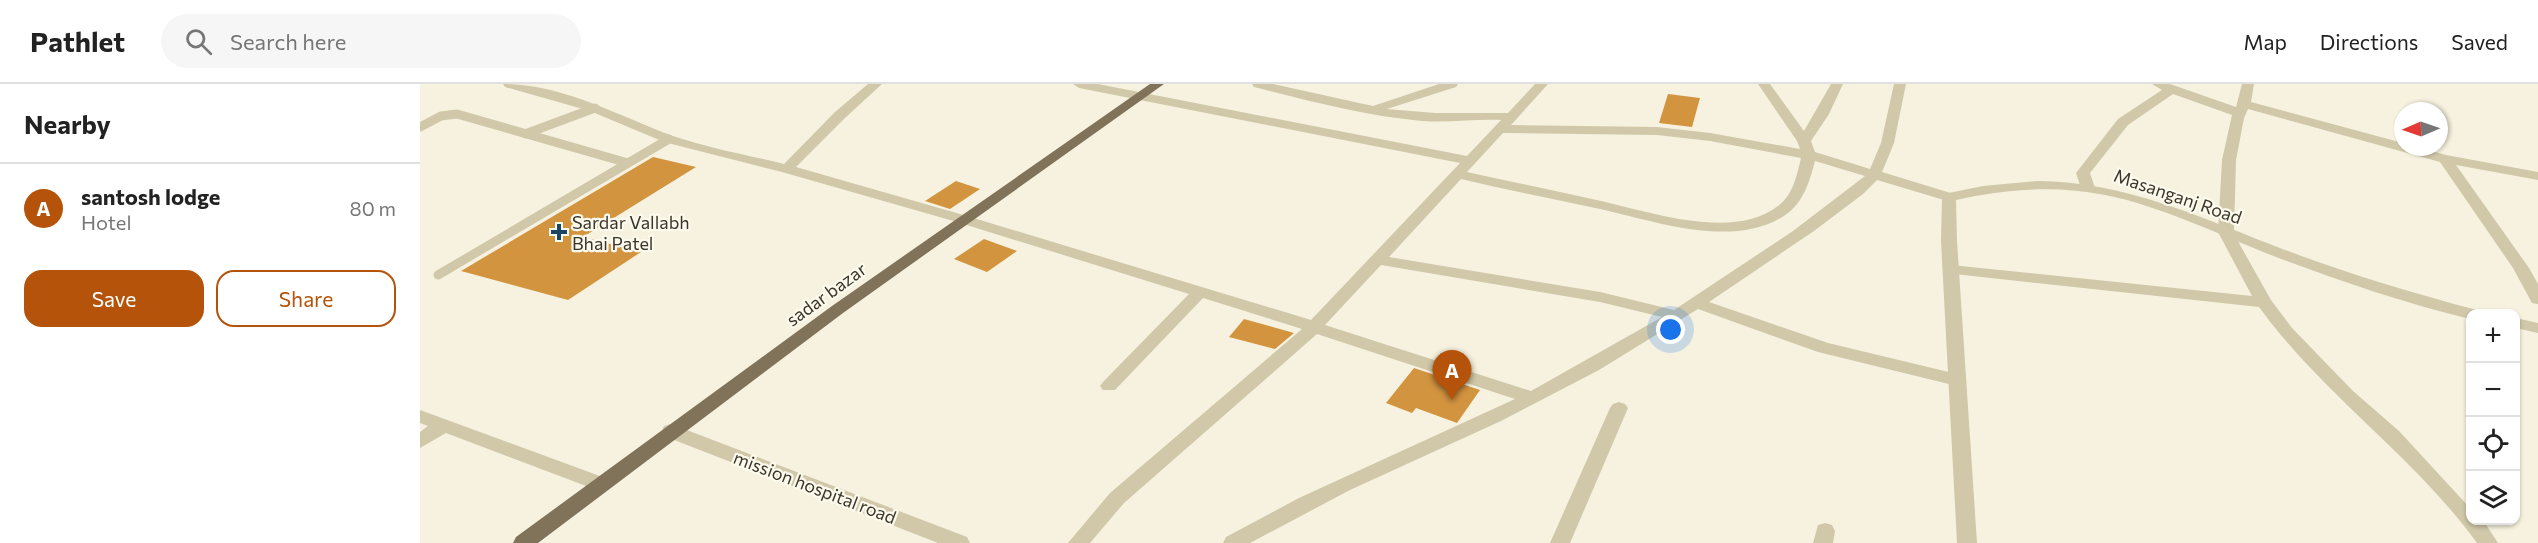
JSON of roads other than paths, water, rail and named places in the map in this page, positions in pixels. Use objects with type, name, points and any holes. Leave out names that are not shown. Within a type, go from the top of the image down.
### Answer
[{"type":"main road","name":"sadar bazar","points":[[523,543],[671,431],[962,219],[1158,84]]},
{"type":"street","points":[[509,84],[596,108],[669,139],[787,169],[962,219],[1314,327],[1532,398]]},
{"type":"street","points":[[787,169],[840,115],[876,84]]},
{"type":"street","points":[[1079,84],[1471,161]]},
{"type":"street","points":[[1258,84],[1375,109],[1426,117],[1488,114],[1506,123],[1657,131],[1807,148],[1874,175],[1949,197],[1966,543]]},
{"type":"street","points":[[1375,109],[1452,84]]},
{"type":"street","points":[[1078,543],[1117,498],[1314,327],[1542,84]]},
{"type":"street","points":[[1764,84],[1807,148]]},
{"type":"street","points":[[1458,174],[1673,220],[1725,226],[1750,224],[1775,215],[1792,202],[1805,177],[1807,148],[1837,84]]},
{"type":"street","points":[[1233,543],[1264,524],[1356,477],[1532,398],[1696,303],[1814,225],[1864,186],[1874,175],[1890,133],[1900,84]]},
{"type":"street","points":[[2158,84],[2241,109],[2445,159],[2538,176]]},
{"type":"street","points":[[2248,84],[2229,160],[2226,232],[2264,302],[2286,332],[2313,362],[2392,436],[2466,515]]},
{"type":"street","points":[[2088,188],[2083,173],[2123,122],[2172,89]]},
{"type":"street","points":[[2445,159],[2521,268],[2538,299]]},
{"type":"street","name":"Masanganj Road","points":[[1949,197],[1986,188],[2022,186],[2088,188],[2130,197],[2364,285],[2466,313]]},
{"type":"street","points":[[1377,259],[1600,297],[1675,315]]},
{"type":"street","points":[[1951,270],[2264,302]]},
{"type":"street","points":[[1109,386],[1200,292]]},
{"type":"street","points":[[1696,303],[1824,348],[1957,380]]},
{"type":"street","points":[[2520,324],[2538,328]]},
{"type":"street","points":[[1560,543],[1619,408]]},
{"type":"street","points":[[420,416],[601,484]]},
{"type":"street","points":[[420,441],[445,424]]},
{"type":"street","name":"mission hospital road","points":[[671,431],[960,543]]},
{"type":"street","points":[[2475,525],[2488,543]]},
{"type":"lane","points":[[525,134],[596,108]]},
{"type":"lane","points":[[420,127],[441,116],[457,114],[628,163]]},
{"type":"lane","points":[[438,275],[669,139]]},
{"type":"place","name":"Sardar Vallabh Bhai Patel","points":[[559,232]]},
{"type":"place","name":"santosh lodge","points":[[1452,400]]}]
